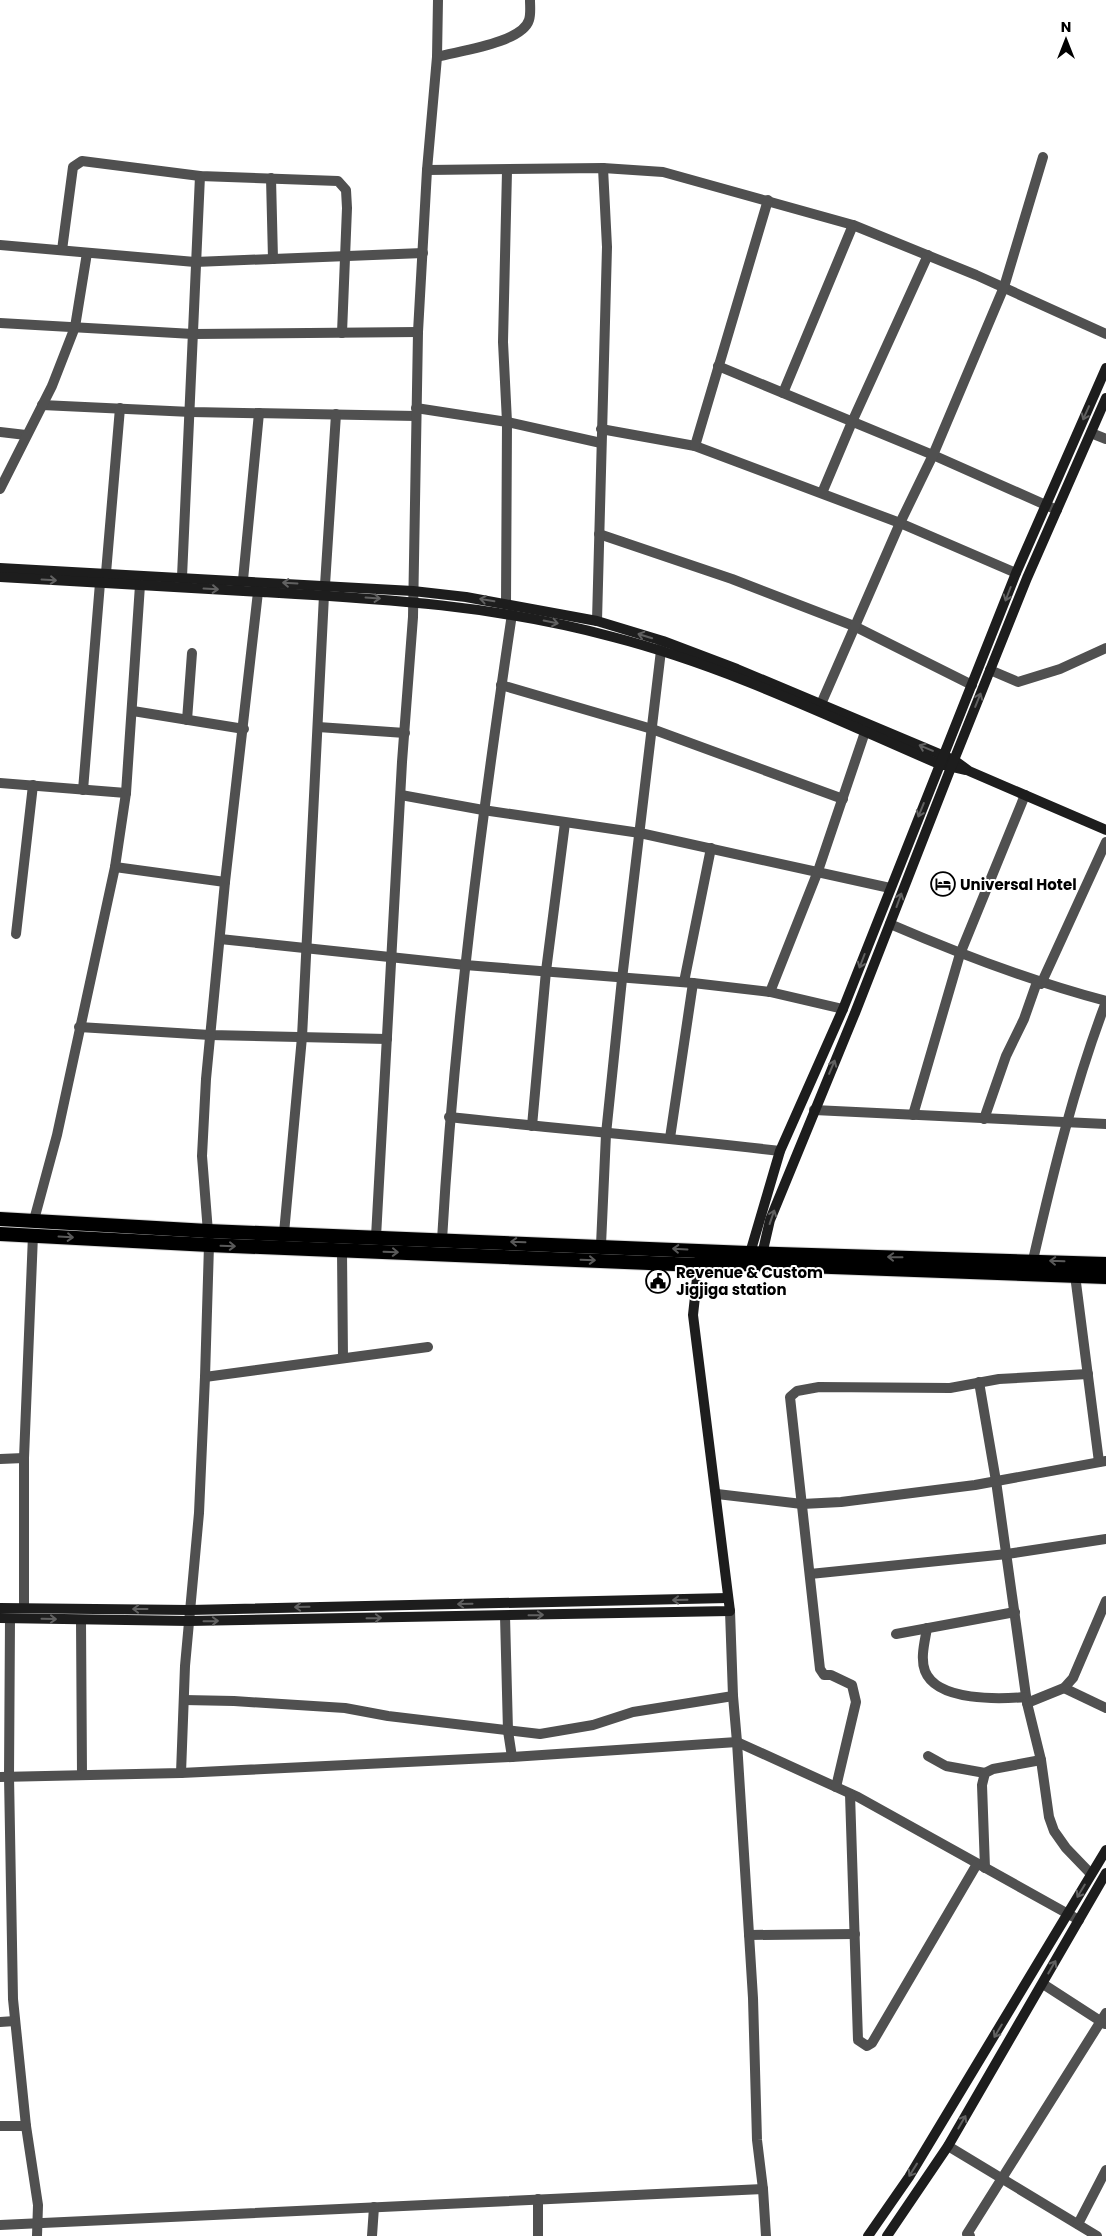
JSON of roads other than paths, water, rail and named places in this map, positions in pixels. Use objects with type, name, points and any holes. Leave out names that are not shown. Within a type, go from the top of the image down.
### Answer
[{"type":"highway","points":[[0,1219],[34,1220],[342,1251],[698,1265],[755,1259],[1033,1260],[1106,1264]]},
{"type":"highway","points":[[0,1234],[209,1238],[284,1233],[601,1245],[701,1250],[755,1259],[1106,1277]]},
{"type":"main road","points":[[755,1259],[780,1151],[843,1009],[1016,573],[1106,368]]},
{"type":"main road","points":[[755,1259],[990,670],[1106,398]]},
{"type":"main road","points":[[0,568],[243,580],[325,590],[506,604],[597,621],[662,646],[865,732],[952,764],[1106,830]]},
{"type":"main road","points":[[0,578],[258,592],[325,590]]},
{"type":"main road","points":[[413,596],[512,614],[662,646],[737,669],[821,704],[941,760]]},
{"type":"main road","points":[[5,1619],[189,1621],[730,1611],[717,1494],[693,1315],[701,1250]]},
{"type":"main road","points":[[0,1608],[190,1610],[728,1598]]},
{"type":"main road","points":[[868,2236],[909,2177],[1106,1850]]},
{"type":"main road","points":[[887,2236],[948,2146],[1106,1873]]},
{"type":"street","points":[[376,1237],[400,794],[413,596],[418,332],[438,0]]},
{"type":"street","points":[[436,57],[510,38],[522,32],[530,20],[530,0]]},
{"type":"street","points":[[821,704],[900,523],[933,455],[1004,287],[1043,157]]},
{"type":"street","points":[[62,250],[73,167],[76,163],[82,161],[200,176],[338,181],[346,190],[342,333]]},
{"type":"street","points":[[427,170],[507,171],[603,168],[663,172],[768,200],[853,226],[1004,287],[1106,334]]},
{"type":"street","points":[[597,621],[607,247],[603,168]]},
{"type":"street","points":[[506,604],[507,422],[502,342],[507,171]]},
{"type":"street","points":[[182,577],[191,412],[195,262],[200,176]]},
{"type":"street","points":[[272,178],[273,259]]},
{"type":"street","points":[[695,446],[768,200]]},
{"type":"street","points":[[783,393],[853,226]]},
{"type":"street","points":[[0,245],[195,262],[423,253]]},
{"type":"street","points":[[0,490],[42,405],[75,327],[87,253]]},
{"type":"street","points":[[822,493],[928,255]]},
{"type":"street","points":[[0,323],[193,334],[418,332]]},
{"type":"street","points":[[718,366],[933,455],[1057,510]]},
{"type":"street","points":[[42,405],[191,412],[336,414],[416,412],[507,422],[601,443]]},
{"type":"street","points":[[106,573],[120,408]]},
{"type":"street","points":[[243,580],[259,413]]},
{"type":"street","points":[[284,1233],[302,1037],[336,414]]},
{"type":"street","points":[[601,429],[695,446],[900,523],[1016,573]]},
{"type":"street","points":[[0,432],[26,435]]},
{"type":"street","points":[[1091,433],[1106,439]]},
{"type":"street","points":[[599,534],[732,579],[854,626],[972,685]]},
{"type":"street","points":[[83,790],[100,583]]},
{"type":"street","points":[[34,1220],[58,1135],[79,1027],[115,867],[126,793],[140,585]]},
{"type":"street","points":[[181,1773],[189,1621],[199,1514],[205,1376],[209,1238],[202,1156],[210,1035],[258,592]]},
{"type":"street","points":[[442,1240],[449,1117],[465,966],[483,810],[512,614]]},
{"type":"street","points":[[601,1245],[606,1134],[622,978],[662,646]]},
{"type":"street","points":[[990,670],[1018,682],[1060,669],[1106,648]]},
{"type":"street","points":[[187,720],[192,653]]},
{"type":"street","points":[[501,685],[652,729],[843,799]]},
{"type":"street","points":[[132,711],[244,729]]},
{"type":"street","points":[[318,727],[405,733]]},
{"type":"street","points":[[770,992],[818,871],[865,732]]},
{"type":"street","points":[[0,783],[126,793]]},
{"type":"street","points":[[16,934],[33,785]]},
{"type":"street","points":[[400,794],[565,823],[640,832],[890,888]]},
{"type":"street","points":[[913,1115],[960,954],[1025,795]]},
{"type":"street","points":[[532,1126],[546,971],[565,823]]},
{"type":"street","points":[[984,1119],[1006,1056],[1106,842]]},
{"type":"street","points":[[670,1138],[689,982],[711,848]]},
{"type":"street","points":[[115,867],[226,882]]},
{"type":"street","points":[[890,924],[960,954],[1039,983],[1106,1002],[1088,1050],[1067,1124],[1033,1260]]},
{"type":"street","points":[[220,939],[392,956],[465,966],[689,982],[770,992],[843,1009]]},
{"type":"street","points":[[79,1027],[210,1035],[387,1039]]},
{"type":"street","points":[[814,1110],[1067,1124],[1106,1124]]},
{"type":"street","points":[[449,1117],[606,1134],[670,1138],[780,1151]]},
{"type":"street","points":[[24,1608],[24,1458],[33,1235]]},
{"type":"street","points":[[342,1251],[343,1358]]},
{"type":"street","points":[[717,1494],[802,1504],[841,1502],[996,1482],[1103,1462],[1088,1374],[1075,1275]]},
{"type":"street","points":[[205,1376],[428,1347]]},
{"type":"street","points":[[836,1787],[856,1702],[852,1686],[831,1675],[824,1675],[820,1669],[790,1397],[797,1391],[818,1387],[950,1388],[979,1382],[1031,1376],[1088,1374]]},
{"type":"street","points":[[979,1382],[1007,1554],[1027,1700],[1040,1760],[1049,1817],[1054,1831],[1066,1848],[1091,1874]]},
{"type":"street","points":[[0,1459],[24,1458]]},
{"type":"street","points":[[810,1574],[1007,1554],[1106,1539]]},
{"type":"street","points":[[927,1628],[923,1655],[925,1671],[933,1682],[961,1695],[1027,1700],[1064,1688],[1073,1678],[1105,1609]]},
{"type":"street","points":[[730,1611],[733,1696],[749,1935],[757,2140],[764,2189],[766,2236]]},
{"type":"street","points":[[896,1634],[1015,1612]]},
{"type":"street","points":[[505,1616],[508,1731],[512,1757]]},
{"type":"street","points":[[5,1619],[5,1776],[15,2021],[26,2126],[38,2205],[37,2236]]},
{"type":"street","points":[[81,1620],[82,1775]]},
{"type":"street","points":[[1064,1688],[1106,1708]]},
{"type":"street","points":[[184,1700],[345,1708],[540,1734],[593,1725],[633,1712],[733,1696]]},
{"type":"street","points":[[5,1776],[181,1773],[512,1757],[737,1742],[850,1794],[1079,1920]]},
{"type":"street","points":[[928,1756],[946,1766],[985,1773],[993,1769],[1040,1760]]},
{"type":"street","points":[[850,1794],[858,2040],[867,2046],[872,2043],[981,1866],[982,1785],[985,1773]]},
{"type":"street","points":[[749,1935],[855,1934]]},
{"type":"street","points":[[970,2236],[967,2234],[1104,2020],[1043,1984]]},
{"type":"street","points":[[0,2022],[15,2021]]},
{"type":"street","points":[[0,2126],[26,2126]]},
{"type":"street","points":[[948,2146],[1097,2236]]},
{"type":"street","points":[[1078,2224],[1106,2170]]},
{"type":"street","points":[[0,2226],[764,2189]]},
{"type":"street","points":[[538,2199],[538,2236]]},
{"type":"street","points":[[372,2236],[374,2207]]},
{"type":"place","name":"Universal Hotel","points":[[943,884]]},
{"type":"place","name":"Revenue & Custom Jigjiga station","points":[[658,1281]]}]
